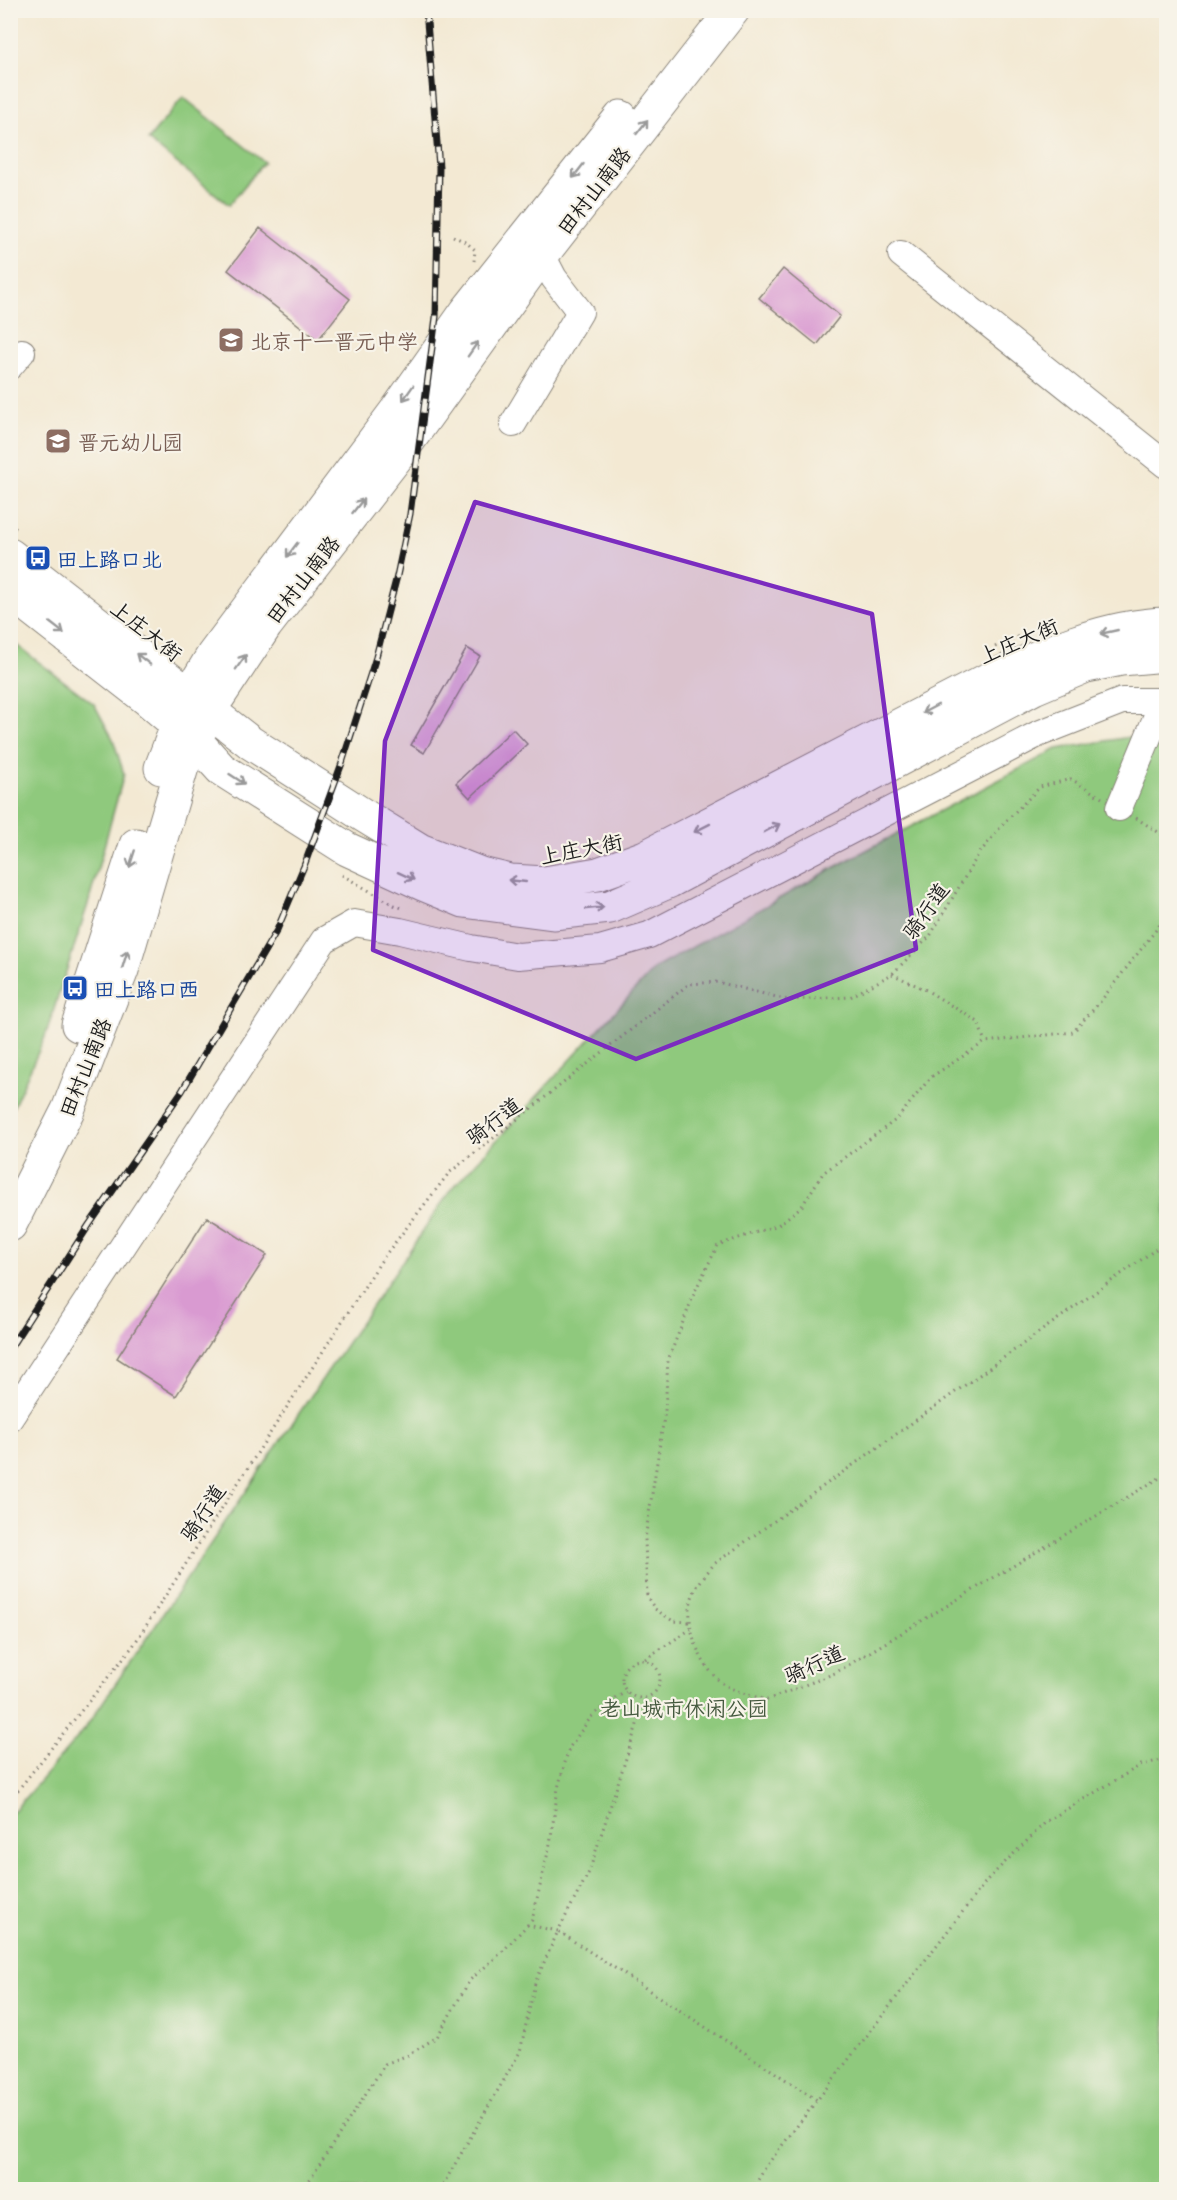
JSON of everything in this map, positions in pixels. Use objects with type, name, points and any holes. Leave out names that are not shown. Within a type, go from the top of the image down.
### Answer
[{"type":"main road","name":"田村山南路","points":[[10,1224],[68,1110],[122,970],[182,767],[193,717],[213,655],[396,411],[466,312],[705,10]]},
{"type":"main road","name":"田村山南路","points":[[10,1184],[48,1108],[90,992],[166,751],[399,454],[542,255],[733,10]]},
{"type":"main road","name":"上庄大街","points":[[19,546],[193,717],[221,769],[346,849],[423,884],[464,901],[553,913],[610,907],[670,881],[1034,688],[1086,666],[1121,658],[1167,655]]},
{"type":"main road","name":"上庄大街","points":[[10,592],[193,717],[251,743],[420,850],[481,874],[511,881],[545,883],[598,874],[645,857],[987,680],[1038,656],[1082,638],[1113,630],[1167,624]]},
{"type":"street","points":[[901,254],[1167,465]]},
{"type":"street","points":[[513,424],[579,312],[542,255]]},
{"type":"street","points":[[10,1418],[324,940],[354,923],[518,956],[600,949],[649,935],[1038,734],[1122,701],[1165,701],[1119,808]]},
{"type":"path","points":[[453,236],[475,250],[473,266]]},
{"type":"path","points":[[10,524],[19,546]]},
{"type":"path","name":"上庄大街","points":[[987,651],[1019,636]]},
{"type":"path","name":"骑行道","points":[[10,1800],[133,1646],[383,1258],[449,1173],[689,984],[717,982],[788,1000],[850,997],[892,974],[930,936],[978,855],[1003,824],[1040,788],[1071,779],[1167,837]]},
{"type":"path","points":[[332,869],[386,901],[405,909]]},
{"type":"path","points":[[689,1622],[673,1621],[655,1609],[647,1597],[645,1539],[665,1411],[668,1360],[696,1288],[718,1245],[778,1225],[802,1206],[823,1173],[897,1119],[931,1077],[985,1042],[1072,1032],[1100,1002],[1167,917]]},
{"type":"path","points":[[892,974],[926,990],[978,1022],[985,1042]]},
{"type":"path","name":"骑行道","points":[[1167,1242],[714,1564],[693,1595],[689,1622],[698,1649],[712,1676],[736,1691],[767,1700],[835,1673],[1167,1474]]},
{"type":"path","points":[[645,1659],[656,1666],[660,1678],[656,1690],[645,1697],[635,1697],[626,1692],[622,1681],[624,1669],[633,1661],[645,1659],[691,1628]]},
{"type":"path","points":[[303,2190],[385,2064],[408,2055],[437,2037],[471,1980],[532,1920],[550,1844],[558,1788],[569,1748],[591,1717],[610,1701],[626,1692]]},
{"type":"path","points":[[440,2190],[520,2052],[535,1983],[558,1931],[589,1872],[645,1697]]},
{"type":"path","points":[[752,2190],[766,2165],[988,1879],[1047,1821],[1142,1765],[1167,1759]]},
{"type":"path","points":[[527,1925],[558,1931],[817,2100]]},
{"type":"highlighted area","points":[[475,502],[872,614],[916,949],[636,1059],[373,950],[385,741]]},
{"type":"green space","points":[[183,97],[264,162],[229,205],[148,140]]},
{"type":"green space","points":[[11,641],[94,704],[113,739],[124,774],[89,901],[45,1037],[11,1112]]},
{"type":"green space","name":"老山城市休闲公园","points":[[1166,731],[1166,2189],[11,2190],[11,1814],[84,1730],[450,1191],[655,968],[844,862],[1057,749]]},
{"type":"building","points":[[260,228],[350,299],[318,340],[228,270]]},
{"type":"building","points":[[783,269],[840,316],[817,345],[759,298]]},
{"type":"building","points":[[467,648],[480,656],[424,753],[411,745]]},
{"type":"building","points":[[513,729],[527,744],[470,798],[456,783]]},
{"type":"building","points":[[207,1217],[267,1255],[176,1396],[117,1358]]},
{"type":"railway","points":[[10,1348],[89,1225],[182,1091],[277,930],[304,866],[342,763],[376,657],[410,514],[436,317],[439,167],[426,10]]},
{"type":"place","name":"北京十一晋元中学","points":[[231,340]]},
{"type":"place","name":"晋元幼儿园","points":[[58,441]]},
{"type":"place","name":"田上路口北","points":[[38,558]]},
{"type":"place","name":"田上路口西","points":[[75,988]]}]
